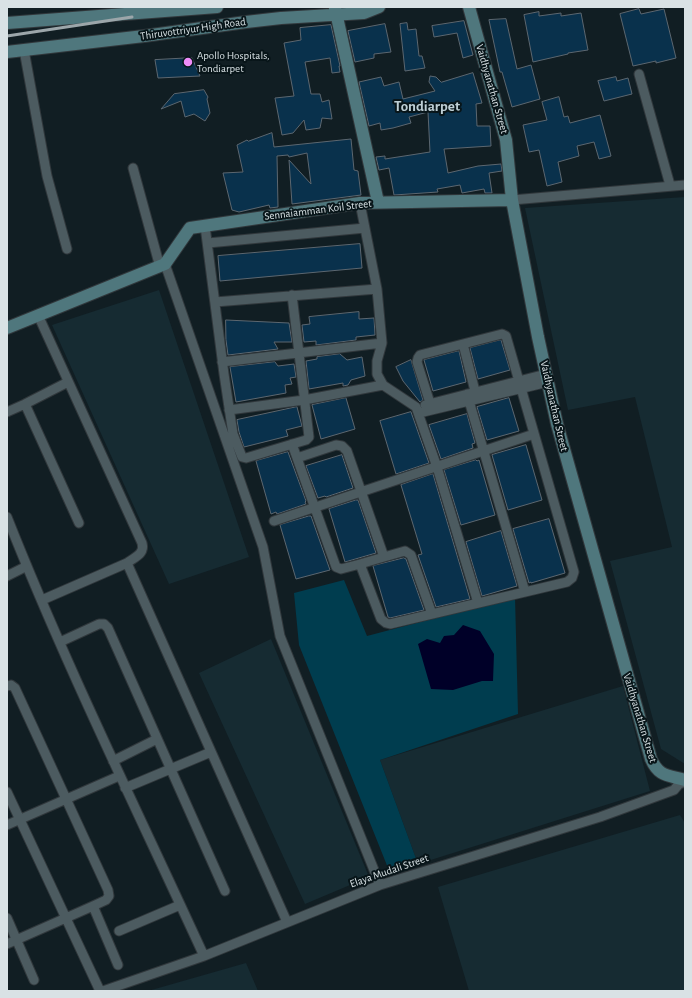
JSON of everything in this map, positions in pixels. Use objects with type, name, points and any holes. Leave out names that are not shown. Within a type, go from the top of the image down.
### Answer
[{"type":"main road","name":"Thiruvottriyur High Road","points":[[7,23],[218,7]]},
{"type":"main road","name":"Thiruvottriyur High Road","points":[[7,52],[336,11],[364,13],[378,7]]},
{"type":"main road","name":"Vaidhyanathan Street","points":[[469,7],[506,140],[512,200],[538,337],[557,424],[651,759],[656,769],[661,773],[685,781]]},
{"type":"main road","points":[[336,11],[378,202]]},
{"type":"main road","name":"Sennaiamman Koil Street","points":[[163,266],[190,228],[360,203],[512,200]]},
{"type":"main road","points":[[7,328],[163,266]]},
{"type":"street","points":[[24,50],[47,176],[67,249]]},
{"type":"street","points":[[639,74],[670,185]]},
{"type":"street","points":[[133,168],[163,266],[263,548],[280,636],[380,885]]},
{"type":"street","name":"Sennaiamman Koil Street","points":[[512,200],[670,185],[685,185]]},
{"type":"street","points":[[360,203],[376,289],[382,343],[377,361],[377,374],[383,385],[418,410],[437,467],[478,603]]},
{"type":"street","points":[[205,226],[229,410],[233,434],[242,457],[246,458],[306,440],[309,437],[292,295]]},
{"type":"street","points":[[208,243],[365,228]]},
{"type":"street","points":[[215,302],[376,289]]},
{"type":"street","points":[[38,315],[144,548],[142,553],[127,563],[42,600]]},
{"type":"street","points":[[360,564],[381,619],[390,624],[567,582],[572,578],[574,572],[506,336],[502,334],[420,355],[418,362],[430,403]]},
{"type":"street","points":[[222,362],[382,343]]},
{"type":"street","points":[[463,344],[470,395],[484,451],[525,592]]},
{"type":"street","points":[[418,410],[430,403],[520,385],[547,378]]},
{"type":"street","points":[[7,412],[68,382]]},
{"type":"street","points":[[229,410],[304,400],[383,385]]},
{"type":"street","points":[[418,410],[470,395]]},
{"type":"street","points":[[25,404],[79,523]]},
{"type":"street","points":[[274,521],[534,434]]},
{"type":"street","points":[[292,444],[336,567],[341,569],[405,551],[411,555],[432,614]]},
{"type":"street","points":[[297,458],[336,445],[342,446],[347,451],[384,557]]},
{"type":"street","points":[[7,516],[27,566],[119,776],[204,956]]},
{"type":"street","points":[[127,563],[287,922]]},
{"type":"street","points":[[7,576],[27,566]]},
{"type":"street","points":[[60,642],[99,624],[104,624],[108,628],[225,891]]},
{"type":"street","points":[[7,686],[11,685],[15,688],[67,799],[108,890],[109,896],[106,900],[7,944]]},
{"type":"street","points":[[113,761],[157,739]]},
{"type":"street","points":[[125,788],[211,752]]},
{"type":"street","points":[[7,825],[119,776]]},
{"type":"street","name":"Elaya Mudali Street","points":[[102,991],[204,956],[380,885],[600,817],[674,790],[679,784],[685,781]]},
{"type":"street","points":[[7,792],[102,991]]},
{"type":"street","points":[[119,931],[180,905]]},
{"type":"street","points":[[93,906],[118,965]]},
{"type":"street","points":[[7,918],[34,980]]},
{"type":"shaded area","points":[[685,197],[685,764],[661,749],[610,561],[672,547],[635,397],[568,410],[525,208]]},
{"type":"shaded area","points":[[159,290],[249,557],[169,584],[52,325]]},
{"type":"shaded area","points":[[344,580],[367,636],[515,597],[518,714],[380,760],[418,864],[390,873],[299,645],[294,593]]},
{"type":"shaded area","points":[[463,625],[480,631],[494,654],[493,681],[482,681],[453,690],[431,689],[418,644],[427,639],[440,643],[444,636],[454,635]]},
{"type":"shaded area","points":[[271,639],[369,877],[305,904],[199,673]]},
{"type":"shaded area","points":[[623,686],[650,791],[418,864],[380,760]]},
{"type":"shaded area","points":[[680,815],[685,823],[685,991],[469,991],[438,887]]},
{"type":"shaded area","points":[[246,963],[258,991],[148,991]]},
{"type":"building","points":[[639,9],[641,14],[664,9],[676,58],[656,63],[656,61],[633,66],[620,14]]},
{"type":"building","points":[[539,12],[539,16],[561,13],[561,16],[581,13],[588,50],[568,53],[533,62],[524,15]]},
{"type":"building","points":[[506,19],[517,69],[531,65],[540,99],[512,107],[502,72],[500,72],[489,20]]},
{"type":"building","points":[[464,21],[473,55],[463,58],[457,33],[434,37],[432,26]]},
{"type":"building","points":[[407,23],[408,30],[416,29],[419,56],[422,56],[425,68],[405,71],[400,24]]},
{"type":"building","points":[[385,24],[391,52],[374,54],[374,58],[355,62],[348,31]]},
{"type":"building","points":[[331,25],[340,72],[332,73],[330,58],[305,62],[311,94],[320,94],[322,102],[329,100],[332,119],[322,118],[320,128],[306,130],[304,120],[293,133],[282,135],[275,98],[294,96],[284,43],[301,40],[300,28]]},
{"type":"building","points":[[192,58],[200,76],[158,78],[155,60]]},
{"type":"building","points":[[473,73],[482,103],[476,104],[477,126],[490,126],[491,146],[444,149],[448,173],[478,166],[501,164],[502,171],[489,173],[492,193],[485,193],[484,189],[462,193],[460,185],[437,189],[438,192],[394,195],[389,168],[379,170],[376,157],[385,156],[385,159],[430,152],[428,112],[409,117],[411,123],[393,128],[381,130],[380,123],[369,126],[359,82],[381,77],[384,86],[399,82],[403,99],[435,91],[429,82],[430,76],[436,77],[441,82]]},
{"type":"building","points":[[616,77],[617,81],[628,78],[632,94],[604,101],[598,81]]},
{"type":"building","points":[[204,90],[208,97],[207,99],[210,113],[205,121],[194,114],[185,117],[181,101],[161,109],[174,94]]},
{"type":"building","points":[[559,97],[564,117],[568,116],[570,123],[600,115],[611,156],[599,159],[594,142],[577,146],[579,156],[558,162],[562,182],[547,186],[539,150],[529,152],[523,125],[547,120],[542,102]]},
{"type":"building","points":[[272,133],[274,147],[351,139],[354,170],[358,171],[361,195],[292,204],[289,160],[311,184],[307,153],[289,157],[288,155],[277,156],[278,207],[270,208],[269,205],[239,212],[232,210],[223,173],[243,172],[237,145],[247,140],[248,141]]},
{"type":"building","points":[[360,244],[362,268],[220,281],[218,256]]},
{"type":"building","points":[[359,312],[359,319],[374,318],[375,335],[356,337],[356,340],[316,345],[316,341],[304,342],[302,325],[310,324],[309,317]]},
{"type":"building","points":[[226,320],[289,323],[292,342],[274,342],[278,349],[228,355]]},
{"type":"building","points":[[501,340],[510,370],[478,379],[470,348]]},
{"type":"building","points":[[459,351],[466,382],[433,391],[424,360]]},
{"type":"building","points":[[340,354],[347,360],[362,357],[365,376],[351,380],[348,385],[343,386],[343,383],[309,389],[306,361],[317,359],[317,357]]},
{"type":"building","points":[[411,360],[423,400],[420,402],[403,381],[396,367]]},
{"type":"building","points":[[275,362],[278,366],[294,364],[296,377],[290,378],[292,384],[285,385],[286,393],[236,402],[230,367]]},
{"type":"building","points":[[346,398],[355,429],[321,439],[312,405]]},
{"type":"building","points":[[509,398],[519,431],[487,440],[477,407]]},
{"type":"building","points":[[297,407],[302,426],[286,430],[288,436],[244,447],[237,420]]},
{"type":"building","points":[[411,412],[429,463],[396,474],[380,421]]},
{"type":"building","points":[[467,414],[475,443],[472,444],[473,448],[441,459],[429,425]]},
{"type":"building","points":[[526,445],[542,500],[508,510],[492,455]]},
{"type":"building","points":[[288,452],[306,504],[277,514],[276,512],[271,514],[256,461]]},
{"type":"building","points":[[342,455],[353,488],[326,497],[318,498],[306,466]]},
{"type":"building","points":[[479,460],[495,515],[461,525],[444,470]]},
{"type":"building","points":[[433,474],[470,599],[436,607],[418,555],[422,554],[401,485]]},
{"type":"building","points":[[358,500],[376,553],[345,562],[329,509]]},
{"type":"building","points":[[311,516],[330,570],[296,579],[280,525]]},
{"type":"building","points":[[549,519],[565,573],[529,583],[513,529]]},
{"type":"building","points":[[501,531],[517,586],[482,596],[466,542]]},
{"type":"building","points":[[404,558],[406,559],[424,610],[390,618],[388,617],[373,566]]},
{"type":"railway","points":[[7,36],[132,17]]},
{"type":"place","name":"Apollo Hospitals, Tondiarpet","points":[[188,62]]},
{"type":"district","name":"Tondiarpet","points":[[427,106]]}]
